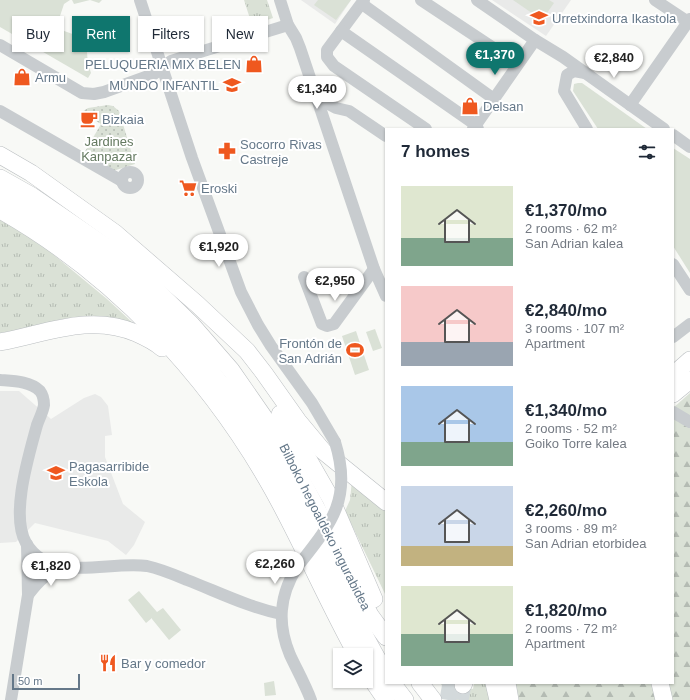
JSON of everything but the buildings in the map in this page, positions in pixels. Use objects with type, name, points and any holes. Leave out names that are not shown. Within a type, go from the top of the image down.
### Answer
[{"type":"highway","points":[[0,155],[31,173],[115,233],[174,284],[247,351],[264,372],[298,421],[323,451],[385,501]]},
{"type":"highway","points":[[0,164],[77,205]]},
{"type":"highway","name":"Bilboko hegoaldeko ingurabidea","points":[[0,178],[32,196],[105,246],[150,284],[191,324],[231,370],[281,442],[318,509],[370,615],[385,636]]},
{"type":"highway","name":"Bilboko hegoaldeko ingurabidea","points":[[0,194],[26,209],[98,258],[163,317],[216,377],[251,424],[275,460],[352,612],[385,672]]},
{"type":"highway","points":[[0,210],[51,242],[78,262],[127,304],[174,351],[210,393],[273,489],[353,648]]},
{"type":"highway","points":[[174,284],[238,356],[292,431],[331,499],[374,600],[385,622]]},
{"type":"highway","points":[[0,342],[71,325],[102,324],[116,326],[131,331],[158,345],[206,392],[210,393]]},
{"type":"highway","points":[[674,374],[690,360]]},
{"type":"highway","points":[[674,393],[690,380]]},
{"type":"highway","points":[[373,681],[386,700]]},
{"type":"highway","points":[[393,684],[406,700]]},
{"type":"highway","points":[[421,684],[433,700]]},
{"type":"highway","points":[[494,684],[498,700]]},
{"type":"highway","points":[[508,684],[510,700]]},
{"type":"street","points":[[140,0],[192,158],[241,292],[271,346],[312,403],[335,442],[339,457],[342,473],[342,488],[339,503],[333,518],[323,534],[290,578],[283,598],[281,614],[283,632],[290,654],[306,686],[311,700]]},
{"type":"street","points":[[280,0],[288,25],[300,48],[374,269],[385,294]]},
{"type":"street","points":[[421,0],[501,54]]},
{"type":"street","points":[[477,0],[535,40],[563,57],[663,128]]},
{"type":"street","points":[[630,105],[689,21],[655,0]]},
{"type":"street","points":[[425,128],[334,66],[327,57],[327,50],[363,2],[494,99]]},
{"type":"street","points":[[0,45],[82,93],[94,94],[104,92],[154,74],[161,67],[171,61],[288,25]]},
{"type":"street","points":[[341,31],[476,128],[535,40]]},
{"type":"street","points":[[563,57],[567,69],[564,91],[586,128]]},
{"type":"street","points":[[567,75],[574,71],[585,73]]},
{"type":"street","points":[[315,93],[322,101],[336,108],[349,111],[385,135]]},
{"type":"street","points":[[326,127],[329,114],[336,108]]},
{"type":"street","points":[[0,111],[122,181]]},
{"type":"street","points":[[674,136],[690,147]]},
{"type":"street","points":[[674,266],[690,290]]},
{"type":"street","points":[[304,277],[322,324],[327,326],[334,324],[374,269]]},
{"type":"street","points":[[674,336],[690,324]]},
{"type":"street","points":[[0,380],[28,384],[40,392],[44,398],[44,406],[28,457],[20,511],[22,532],[27,544],[40,558],[50,565],[64,567],[89,568],[147,566],[253,607],[281,614]]},
{"type":"street","points":[[674,413],[690,422]]},
{"type":"street","points":[[11,700],[28,595],[27,544]]},
{"type":"street","points":[[28,574],[34,560],[40,558]]},
{"type":"street","points":[[36,584],[43,566],[40,558]]},
{"type":"street","points":[[28,595],[36,584],[47,574],[64,567]]},
{"type":"shaded area","points":[[301,0],[351,0],[335,24]]},
{"type":"shaded area","name":"Urretxindorra Ikastola","points":[[492,0],[571,0],[546,36]]},
{"type":"shaded area","name":"Pagasarribide Eskola","points":[[0,391],[19,391],[51,419],[84,398],[95,394],[101,397],[108,406],[112,435],[105,436],[105,457],[123,504],[145,522],[134,545],[126,555],[108,541],[35,523],[16,542],[0,543]]},
{"type":"green space","points":[[0,0],[70,0],[64,4],[60,16],[12,16],[12,34],[0,27]]},
{"type":"green space","points":[[72,0],[90,0],[74,4]]},
{"type":"green space","points":[[90,0],[102,0],[99,3]]},
{"type":"green space","points":[[244,0],[267,0],[273,18],[268,20],[268,16],[249,16]]},
{"type":"green space","points":[[318,0],[351,0],[336,20],[314,5]]},
{"type":"green space","points":[[513,0],[549,0],[554,3],[542,20]]},
{"type":"green space","points":[[64,31],[72,34],[72,52],[87,52],[91,73],[88,78],[43,52],[64,52]]},
{"type":"green space","points":[[582,83],[646,128],[597,128],[573,91],[574,84]]},
{"type":"green space","name":"Jardines Kanpazar","points":[[108,105],[113,106],[119,111],[135,164],[113,171],[83,155],[101,124],[82,112],[88,108]]},
{"type":"green space","points":[[674,149],[690,159],[690,273],[674,248]]},
{"type":"green space","points":[[0,219],[43,246],[107,299],[134,324],[122,320],[98,316],[85,316],[0,333]]},
{"type":"green space","points":[[375,329],[382,348],[373,351],[366,332]]},
{"type":"green space","name":"Frontón de San Adrián","points":[[356,331],[369,370],[355,375],[342,336]]},
{"type":"green space","points":[[690,393],[690,700],[505,700],[499,684],[674,684],[674,407]]},
{"type":"green space","points":[[352,480],[385,504],[385,594],[345,511],[350,500]]},
{"type":"green space","points":[[139,591],[157,612],[163,608],[181,630],[169,640],[152,618],[146,623],[128,600]]},
{"type":"green space","points":[[274,681],[276,695],[265,696],[264,683]]},
{"type":"green space","points":[[441,684],[453,684],[473,689],[474,684],[488,684],[492,700],[454,700]]},
{"type":"tunnel","points":[[448,700],[451,684]]},
{"type":"tunnel","points":[[460,700],[463,685]]},
{"type":"place","name":"Urretxindorra Ikastola","points":[[539,18]]},
{"type":"place","name":"PELUQUERIA MIX BELEN","points":[[254,64]]},
{"type":"place","name":"Armu","points":[[22,77]]},
{"type":"place","name":"MUNDO INFANTIL","points":[[232,85]]},
{"type":"place","name":"Delsan","points":[[470,106]]},
{"type":"place","name":"Bizkaia","points":[[89,119]]},
{"type":"place","name":"Socorro Rivas Castreje","points":[[227,151]]},
{"type":"place","name":"Eroski","points":[[188,188]]},
{"type":"place","name":"Frontón de San Adrián","points":[[355,350]]},
{"type":"place","name":"Pagasarribide Eskola","points":[[56,473]]},
{"type":"place","name":"Bar y comedor","points":[[108,663]]}]
